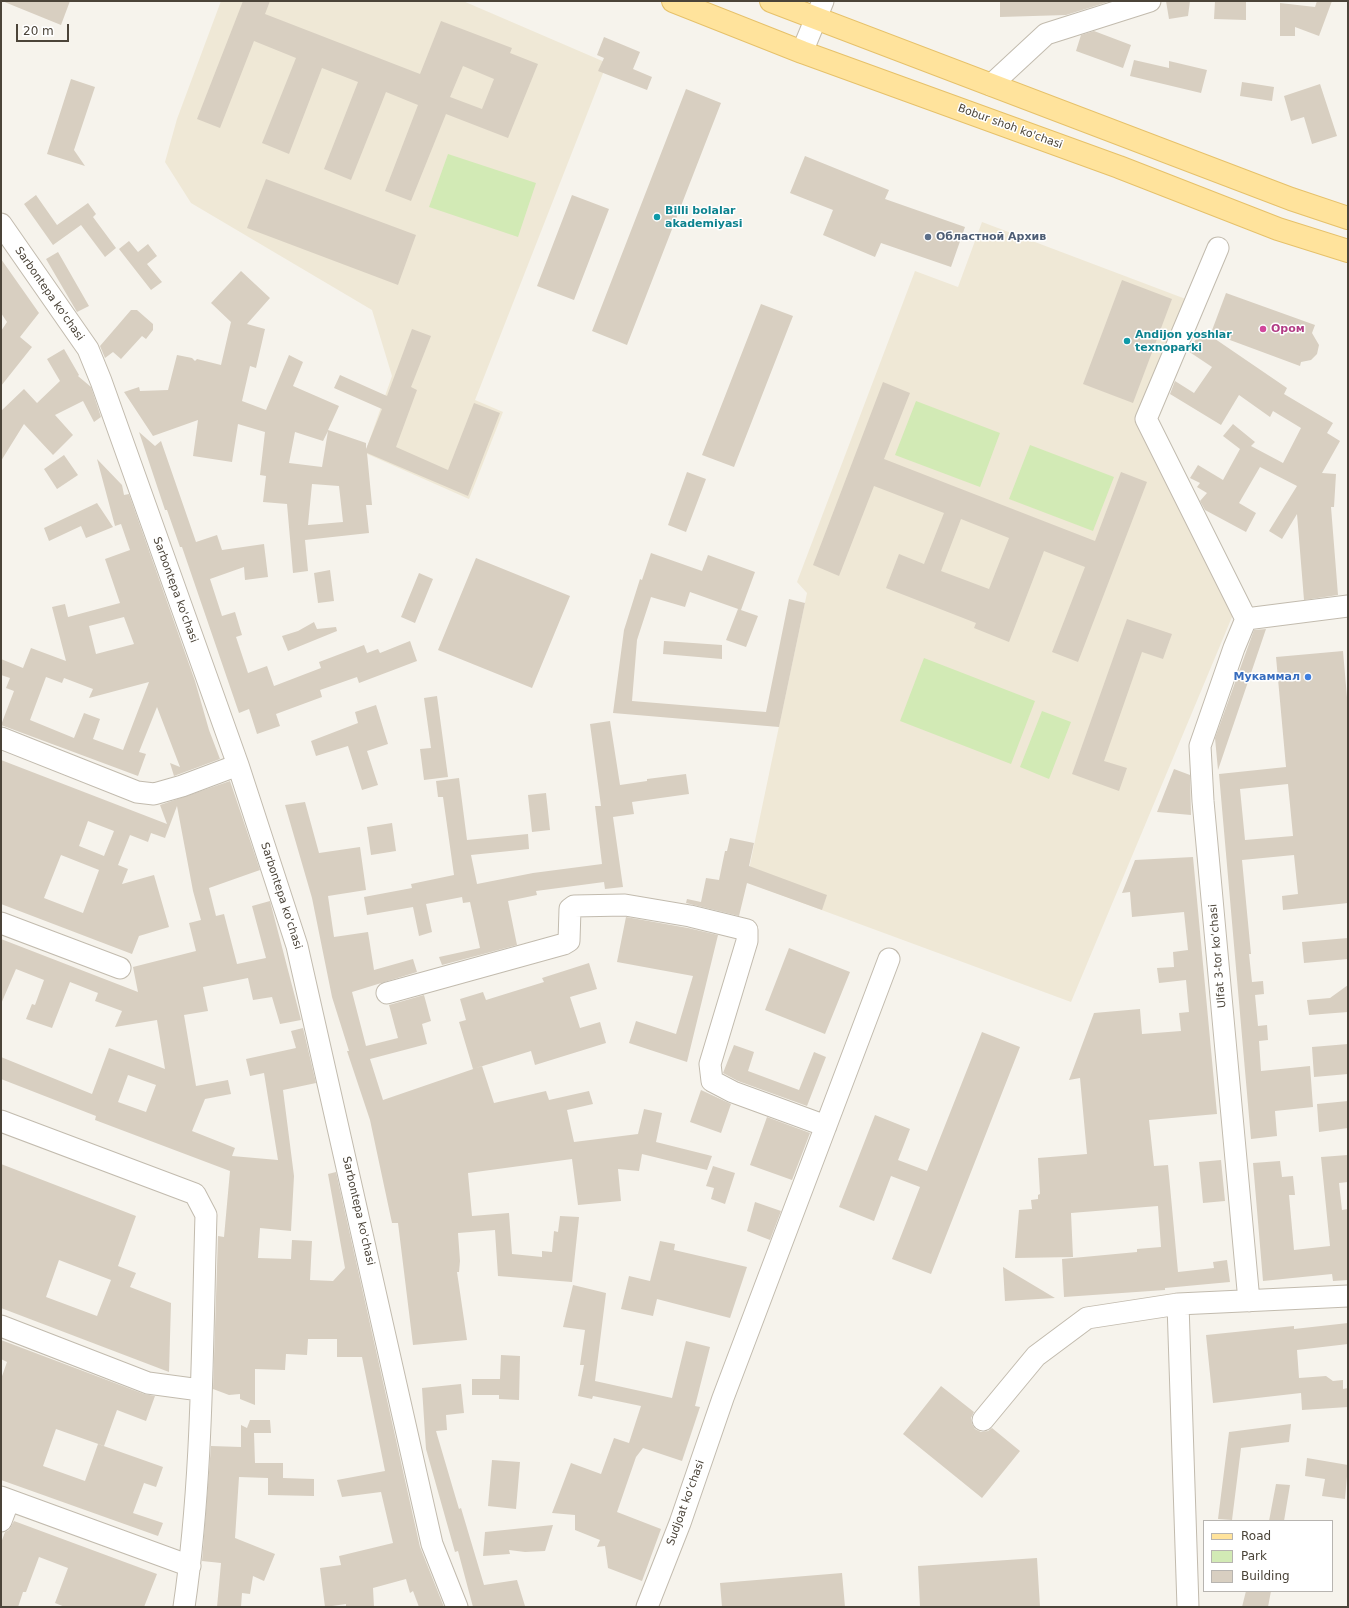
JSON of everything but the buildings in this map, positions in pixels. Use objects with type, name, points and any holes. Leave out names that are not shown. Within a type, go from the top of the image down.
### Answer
[{"type":"main road","name":"Bobur shoh ko'chasi","points":[[673,1],[802,52],[1111,164],[1278,229],[1348,251]]},
{"type":"main road","points":[[771,1],[819,10],[991,85],[1291,199],[1348,218]]},
{"type":"street","points":[[991,85],[1046,34],[1150,1]]},
{"type":"street","points":[[802,52],[819,10]]},
{"type":"street","name":"Sarbontepa ko'chasi","points":[[1,224],[88,349],[101,381],[238,765],[297,946],[432,1544],[457,1607]]},
{"type":"street","points":[[1218,248],[1146,419],[1246,619],[1348,606]]},
{"type":"street","name":"Ulfat 3-tor koʻchasi","points":[[1246,619],[1234,648],[1200,746],[1203,800],[1249,1301]]},
{"type":"street","points":[[1,738],[137,792],[154,794],[182,786],[238,765]]},
{"type":"street","points":[[387,993],[564,944],[569,941],[570,909],[574,906],[625,905],[690,916],[747,930],[747,941],[710,1064],[712,1081],[733,1092],[826,1126]]},
{"type":"street","points":[[1,923],[120,968]]},
{"type":"street","name":"Sudjoat koʻchasi","points":[[647,1607],[680,1523],[723,1398],[889,959]]},
{"type":"street","points":[[1,1121],[195,1194],[206,1215],[197,1478],[190,1566],[184,1607]]},
{"type":"street","points":[[983,1420],[1036,1356],[1087,1318],[1178,1304],[1348,1296]]},
{"type":"street","points":[[1178,1304],[1191,1606]]},
{"type":"street","points":[[1,1326],[148,1383],[200,1390]]},
{"type":"street","points":[[1,1521],[5,1498],[190,1566]]},
{"type":"shaded area","points":[[221,1],[463,1],[607,63],[475,400],[503,412],[469,499],[365,453],[392,376],[372,310],[191,203],[165,162],[177,119]]},
{"type":"shaded area","points":[[982,222],[1191,301],[1144,423],[1237,605],[1071,1002],[762,888],[764,881],[748,874],[807,593],[797,582],[915,271],[958,287]]},
{"type":"green space","points":[[448,154],[536,183],[518,237],[429,207]]},
{"type":"green space","points":[[916,401],[1000,433],[980,487],[895,455]]},
{"type":"green space","points":[[1030,445],[1114,477],[1093,531],[1009,499]]},
{"type":"green space","points":[[924,658],[1035,701],[1011,764],[900,721]]},
{"type":"green space","points":[[1042,711],[1071,722],[1049,779],[1020,767]]},
{"type":"place","name":"Billi bolalar akademiyasi","points":[[657,217]]},
{"type":"place","name":"Областной Архив","points":[[928,237]]},
{"type":"place","name":"Ором","points":[[1263,329]]},
{"type":"place","name":"Andijon yoshlar texnoparki","points":[[1127,341]]},
{"type":"place","name":"Мукаммал","points":[[1308,677]]}]
